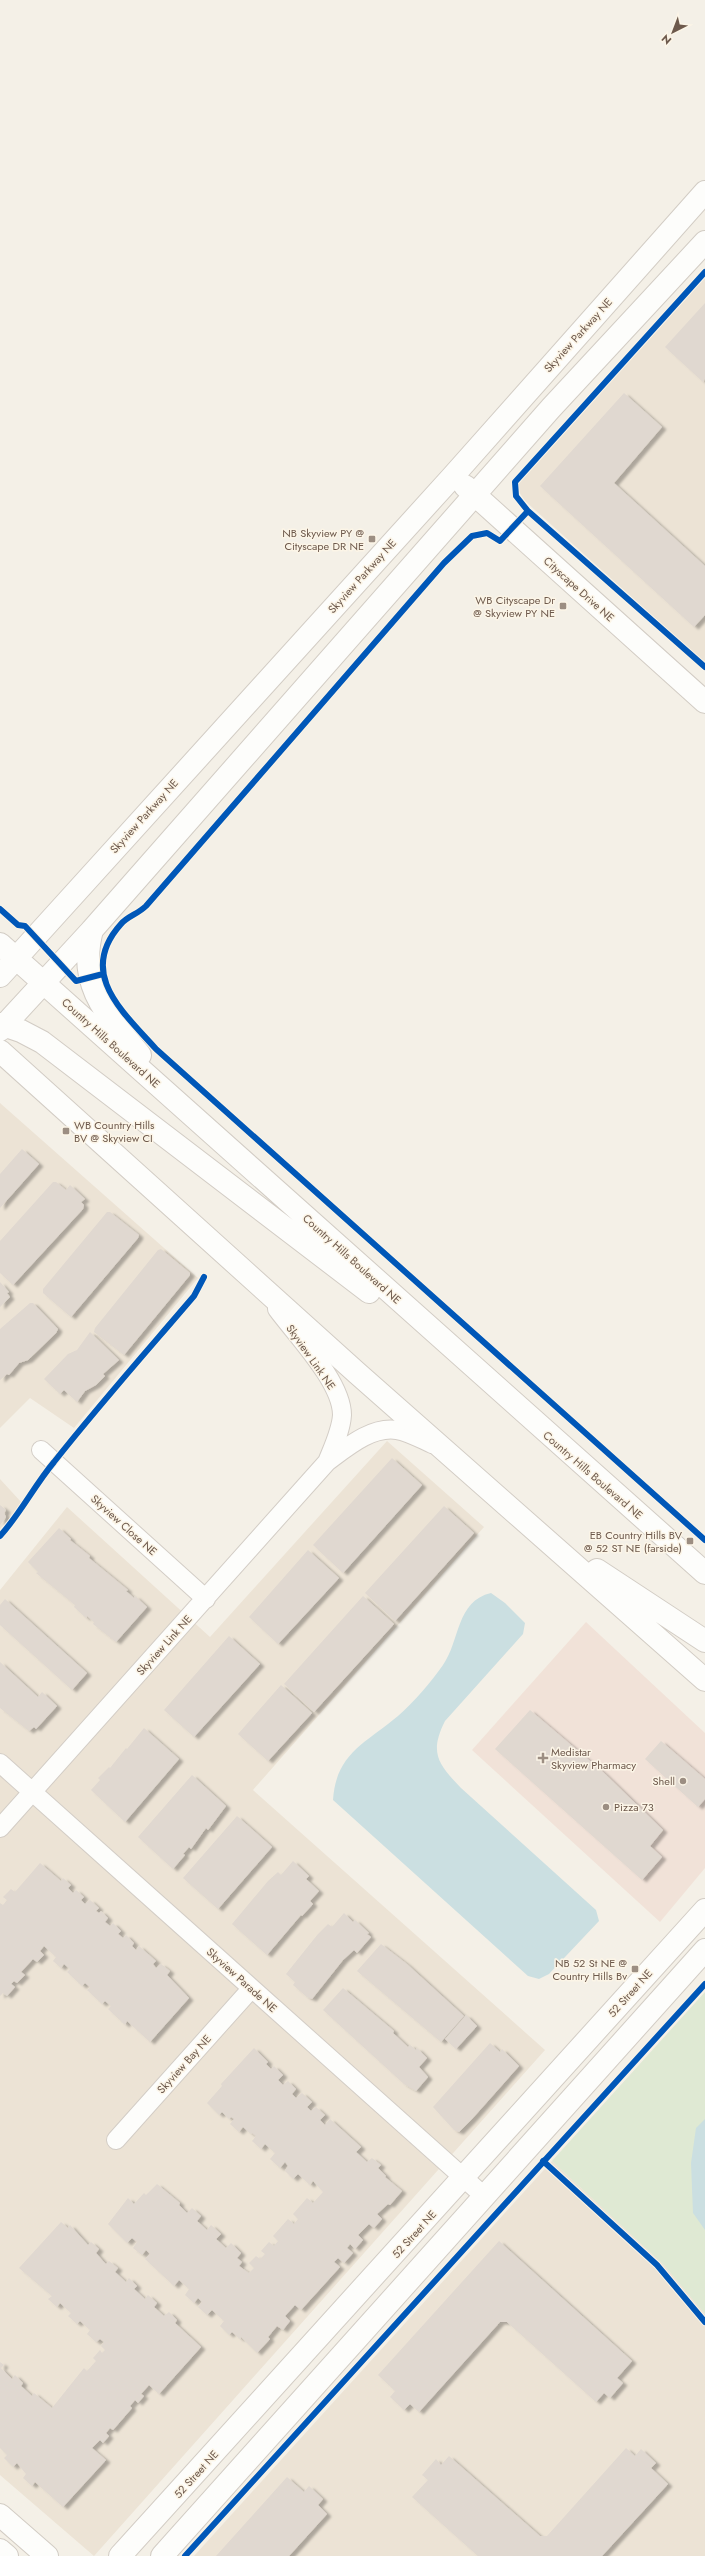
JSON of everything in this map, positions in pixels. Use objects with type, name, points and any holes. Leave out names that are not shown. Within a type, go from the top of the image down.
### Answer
[{"type":"street","name":"Skyview Parkway NE","points":[[0,976],[453,476],[705,192]]},
{"type":"street","points":[[497,1390],[42,1042],[21,1031],[2,1026],[92,930],[476,496],[551,408],[705,242]]},
{"type":"street","name":"Cityscape Drive NE","points":[[453,476],[705,702]]},
{"type":"street","points":[[92,930],[87,950],[87,968],[96,994],[114,1023],[181,1106]]},
{"type":"street","name":"Country Hills Boulevard NE","points":[[0,944],[497,1390],[705,1573]]},
{"type":"street","points":[[0,981],[43,983]]},
{"type":"street","points":[[0,1051],[529,1526],[702,1678]]},
{"type":"street","name":"Skyview Link NE","points":[[256,1282],[330,1380],[339,1399],[342,1414],[340,1430],[327,1462]]},
{"type":"street","name":"Skyview Link NE","points":[[0,1828],[327,1462],[360,1439],[381,1430],[396,1430],[444,1449]]},
{"type":"street","name":"Skyview Close NE","points":[[41,1450],[206,1599]]},
{"type":"street","points":[[529,1526],[705,1641]]},
{"type":"street","name":"Skyview Parade NE","points":[[0,1763],[484,2196]]},
{"type":"street","name":"52 Street NE","points":[[120,2556],[464,2179],[705,1910]]},
{"type":"street","points":[[162,2556],[705,1950]]},
{"type":"street","name":"Skyview Bay NE","points":[[116,2140],[251,1989]]},
{"type":"street","points":[[0,2515],[47,2556]]},
{"type":"street","points":[[0,2550],[7,2556]]},
{"type":"shaded area","points":[[705,278],[705,663],[525,501],[519,492],[518,483]]},
{"type":"shaded area","points":[[0,1103],[198,1278],[74,1428],[30,1398],[0,1428]]},
{"type":"shaded area","points":[[387,1441],[484,1527],[253,1790],[545,2050],[94,2556],[0,2475],[0,1590],[67,1507],[210,1637]]},
{"type":"shaded area","points":[[0,1479],[22,1503],[0,1529]]},
{"type":"shaded area","points":[[491,1593],[505,1603],[525,1623],[523,1634],[445,1721],[440,1732],[437,1750],[438,1758],[442,1765],[461,1788],[596,1910],[599,1921],[549,1974],[539,1979],[528,1976],[333,1800],[335,1784],[346,1760],[364,1742],[398,1716],[422,1692],[449,1655],[460,1623],[471,1604],[480,1597]]},
{"type":"shaded area","points":[[586,1622],[705,1733],[705,1868],[660,1922],[472,1750]]},
{"type":"shaded area","points":[[705,2119],[705,2230],[693,2213],[691,2163],[696,2128]]},
{"type":"shaded area","points":[[552,2161],[664,2265],[705,2314],[705,2556],[194,2556]]},
{"type":"green space","points":[[705,1992],[705,2314],[664,2265],[552,2161]]},
{"type":"building","points":[[705,303],[705,379],[703,382],[665,347]]},
{"type":"building","points":[[624,393],[662,427],[614,483],[705,566],[705,615],[694,627],[540,486]]},
{"type":"building","points":[[22,1149],[39,1164],[0,1208],[0,1174]]},
{"type":"building","points":[[53,1182],[56,1182],[66,1190],[70,1185],[85,1199],[81,1202],[84,1205],[83,1209],[13,1285],[0,1273],[0,1241]]},
{"type":"building","points":[[107,1212],[110,1212],[139,1235],[138,1238],[71,1317],[43,1293],[43,1289]]},
{"type":"building","points":[[161,1249],[190,1273],[190,1275],[124,1355],[94,1332],[95,1328],[158,1250]]},
{"type":"building","points":[[0,1282],[9,1292],[7,1293],[10,1297],[0,1307]]},
{"type":"building","points":[[30,1303],[33,1303],[58,1329],[56,1333],[28,1360],[19,1363],[9,1375],[7,1374],[0,1380],[0,1329]]},
{"type":"building","points":[[90,1332],[119,1360],[103,1374],[105,1376],[96,1385],[85,1391],[77,1402],[64,1390],[60,1394],[44,1379],[68,1354],[77,1350]]},
{"type":"building","points":[[392,1458],[422,1485],[343,1573],[313,1545]]},
{"type":"building","points":[[0,1505],[6,1510],[4,1513],[6,1517],[0,1525]]},
{"type":"building","points":[[444,1506],[474,1533],[395,1621],[365,1593]]},
{"type":"building","points":[[59,1528],[71,1539],[70,1540],[90,1556],[89,1558],[128,1590],[126,1591],[134,1598],[135,1596],[147,1607],[116,1642],[93,1624],[94,1622],[87,1616],[86,1618],[74,1607],[75,1605],[36,1573],[38,1572],[28,1562]]},
{"type":"building","points":[[308,1550],[339,1578],[278,1644],[249,1617]]},
{"type":"building","points":[[363,1596],[394,1624],[314,1712],[284,1684]]},
{"type":"building","points":[[5,1599],[87,1673],[72,1690],[0,1625],[0,1605]]},
{"type":"building","points":[[229,1636],[260,1664],[194,1737],[164,1710]]},
{"type":"building","points":[[0,1662],[38,1697],[42,1692],[57,1706],[36,1729],[34,1727],[29,1731],[0,1708]]},
{"type":"building","points":[[281,1685],[312,1713],[268,1761],[238,1734]]},
{"type":"building","points":[[530,1710],[603,1772],[663,1830],[650,1846],[662,1857],[642,1880],[495,1749]]},
{"type":"building","points":[[144,1728],[179,1759],[125,1822],[91,1790],[100,1780],[98,1778],[109,1767],[110,1768]]},
{"type":"building","points":[[661,1741],[705,1779],[705,1799],[698,1807],[645,1759]]},
{"type":"building","points":[[192,1775],[226,1806],[208,1830],[206,1828],[191,1849],[189,1847],[183,1854],[185,1855],[173,1869],[138,1837]]},
{"type":"building","points":[[237,1816],[272,1847],[218,1909],[183,1878]]},
{"type":"building","points":[[293,1861],[309,1876],[306,1879],[319,1891],[310,1901],[313,1904],[302,1916],[301,1915],[267,1955],[232,1924],[268,1881],[278,1872],[281,1875]]},
{"type":"building","points":[[40,1863],[61,1881],[63,1878],[71,1885],[68,1888],[73,1893],[76,1890],[84,1897],[81,1900],[85,1904],[90,1900],[99,1908],[96,1911],[99,1913],[101,1911],[108,1918],[105,1922],[110,1926],[113,1923],[121,1931],[118,1934],[123,1938],[126,1935],[134,1943],[132,1946],[136,1950],[139,1946],[156,1961],[153,1964],[156,1968],[161,1964],[170,1971],[167,1975],[189,1998],[150,2042],[127,2021],[125,2025],[108,2009],[111,2006],[105,2001],[102,2004],[87,1990],[90,1987],[85,1983],[82,1986],[67,1972],[70,1969],[64,1964],[61,1968],[53,1961],[56,1957],[44,1946],[40,1951],[44,1955],[37,1962],[33,1959],[21,1972],[25,1975],[17,1983],[14,1981],[11,1984],[15,1987],[7,1996],[3,1993],[0,1996],[0,1903],[3,1905],[7,1900],[3,1897],[11,1889],[15,1892]]},
{"type":"building","points":[[344,1913],[353,1922],[355,1920],[369,1933],[367,1934],[371,1937],[357,1953],[354,1950],[343,1960],[312,1999],[307,1997],[293,1985],[295,1982],[286,1974],[318,1934],[328,1924],[332,1927]]},
{"type":"building","points":[[381,1944],[407,1964],[464,2016],[441,2042],[357,1971]]},
{"type":"building","points":[[343,1988],[394,2031],[393,2033],[408,2047],[410,2045],[416,2050],[417,2048],[427,2058],[419,2067],[428,2077],[416,2091],[404,2084],[323,2010]]},
{"type":"building","points":[[466,2015],[477,2026],[456,2049],[445,2039]]},
{"type":"building","points":[[490,2043],[500,2052],[502,2049],[519,2066],[459,2132],[454,2130],[433,2107]]},
{"type":"building","points":[[254,2048],[268,2062],[266,2064],[271,2069],[274,2066],[283,2075],[278,2080],[283,2085],[288,2081],[296,2089],[292,2094],[296,2098],[302,2093],[312,2102],[307,2107],[311,2111],[316,2107],[325,2115],[320,2120],[325,2125],[330,2119],[361,2147],[356,2152],[367,2162],[372,2158],[381,2165],[378,2168],[386,2176],[385,2177],[402,2191],[390,2205],[388,2204],[377,2214],[382,2219],[374,2228],[369,2224],[358,2235],[363,2240],[355,2249],[350,2244],[347,2248],[353,2253],[344,2263],[338,2258],[334,2262],[340,2267],[301,2310],[295,2305],[285,2316],[290,2321],[283,2330],[277,2326],[268,2337],[270,2339],[257,2353],[241,2337],[240,2339],[232,2332],[229,2335],[220,2326],[224,2321],[212,2310],[207,2315],[198,2307],[202,2302],[198,2298],[194,2303],[185,2295],[189,2289],[179,2280],[174,2286],[145,2259],[150,2254],[146,2250],[142,2255],[133,2248],[137,2242],[132,2238],[127,2243],[108,2224],[128,2198],[134,2204],[144,2193],[146,2195],[157,2184],[180,2203],[179,2205],[187,2213],[192,2208],[201,2216],[197,2221],[207,2230],[211,2225],[221,2234],[216,2239],[226,2248],[231,2243],[241,2253],[237,2258],[242,2262],[239,2266],[249,2273],[254,2268],[249,2263],[256,2256],[260,2259],[265,2254],[261,2251],[269,2242],[274,2246],[278,2241],[273,2236],[288,2219],[294,2224],[298,2219],[293,2214],[307,2198],[313,2203],[323,2192],[313,2181],[310,2185],[298,2174],[293,2179],[285,2171],[288,2166],[285,2162],[280,2168],[270,2159],[275,2153],[265,2144],[261,2149],[252,2141],[256,2136],[252,2133],[251,2134],[243,2127],[239,2132],[230,2124],[234,2119],[231,2117],[229,2119],[222,2112],[219,2115],[207,2103],[222,2086],[221,2084]]},
{"type":"building","points":[[61,2222],[68,2228],[70,2225],[88,2245],[91,2242],[99,2249],[96,2253],[106,2264],[109,2261],[118,2268],[115,2272],[126,2282],[129,2278],[137,2286],[134,2289],[145,2299],[148,2295],[157,2303],[154,2307],[164,2316],[169,2312],[177,2320],[175,2323],[201,2347],[159,2394],[149,2385],[141,2394],[144,2396],[138,2403],[135,2400],[130,2406],[132,2408],[113,2430],[110,2428],[106,2433],[109,2436],[103,2443],[100,2440],[92,2448],[106,2460],[63,2507],[35,2482],[32,2486],[23,2478],[26,2474],[17,2463],[13,2467],[4,2458],[7,2455],[0,2448],[0,2362],[4,2365],[1,2368],[12,2379],[15,2375],[23,2383],[21,2386],[32,2396],[34,2393],[52,2408],[84,2368],[87,2371],[96,2361],[93,2358],[100,2350],[102,2353],[105,2350],[101,2346],[104,2342],[100,2339],[96,2342],[87,2334],[90,2330],[80,2321],[77,2324],[68,2316],[71,2313],[60,2303],[57,2307],[48,2299],[52,2296],[19,2268]]},
{"type":"building","points":[[499,2241],[632,2361],[617,2378],[623,2383],[610,2398],[604,2393],[596,2402],[507,2322],[500,2322],[419,2412],[410,2404],[404,2410],[390,2397],[395,2391],[378,2375]]},
{"type":"building","points":[[626,2448],[635,2456],[641,2449],[656,2463],[651,2468],[668,2484],[602,2556],[478,2556],[412,2497],[428,2480],[422,2475],[436,2459],[441,2465],[449,2456],[540,2536],[547,2536]]},
{"type":"building","points":[[287,2477],[304,2492],[309,2486],[323,2499],[318,2505],[327,2514],[289,2556],[216,2556]]},
{"type":"cycle path","points":[[528,511],[516,496],[515,482],[705,272]]},
{"type":"cycle path","points":[[705,667],[528,511],[500,541],[487,533],[472,536],[444,563],[146,906],[121,924],[108,942],[103,959],[104,975],[109,991],[118,1006],[156,1049],[705,1540]]},
{"type":"cycle path","points":[[0,909],[18,925],[25,926],[76,981],[103,974]]},
{"type":"cycle path","points":[[0,1536],[8,1527],[47,1471],[71,1441],[194,1296],[204,1277]]},
{"type":"cycle path","points":[[185,2556],[705,1984]]},
{"type":"cycle path","points":[[543,2161],[657,2265],[705,2322]]},
{"type":"place","name":"NB Skyview PY @ Cityscape DR NE","points":[[372,539]]},
{"type":"place","name":"WB Cityscape Dr @ Skyview PY NE","points":[[563,606]]},
{"type":"place","name":"WB Country Hills BV @ Skyview CI","points":[[66,1131]]},
{"type":"place","name":"EB Country Hills BV @ 52 ST NE (farside)","points":[[690,1541]]},
{"type":"place","name":"Medistar Skyview Pharmacy","points":[[543,1758]]},
{"type":"place","name":"Shell","points":[[683,1781]]},
{"type":"place","name":"Pizza 73","points":[[606,1807]]},
{"type":"place","name":"NB 52 St NE @ Country Hills Bv","points":[[635,1969]]}]
